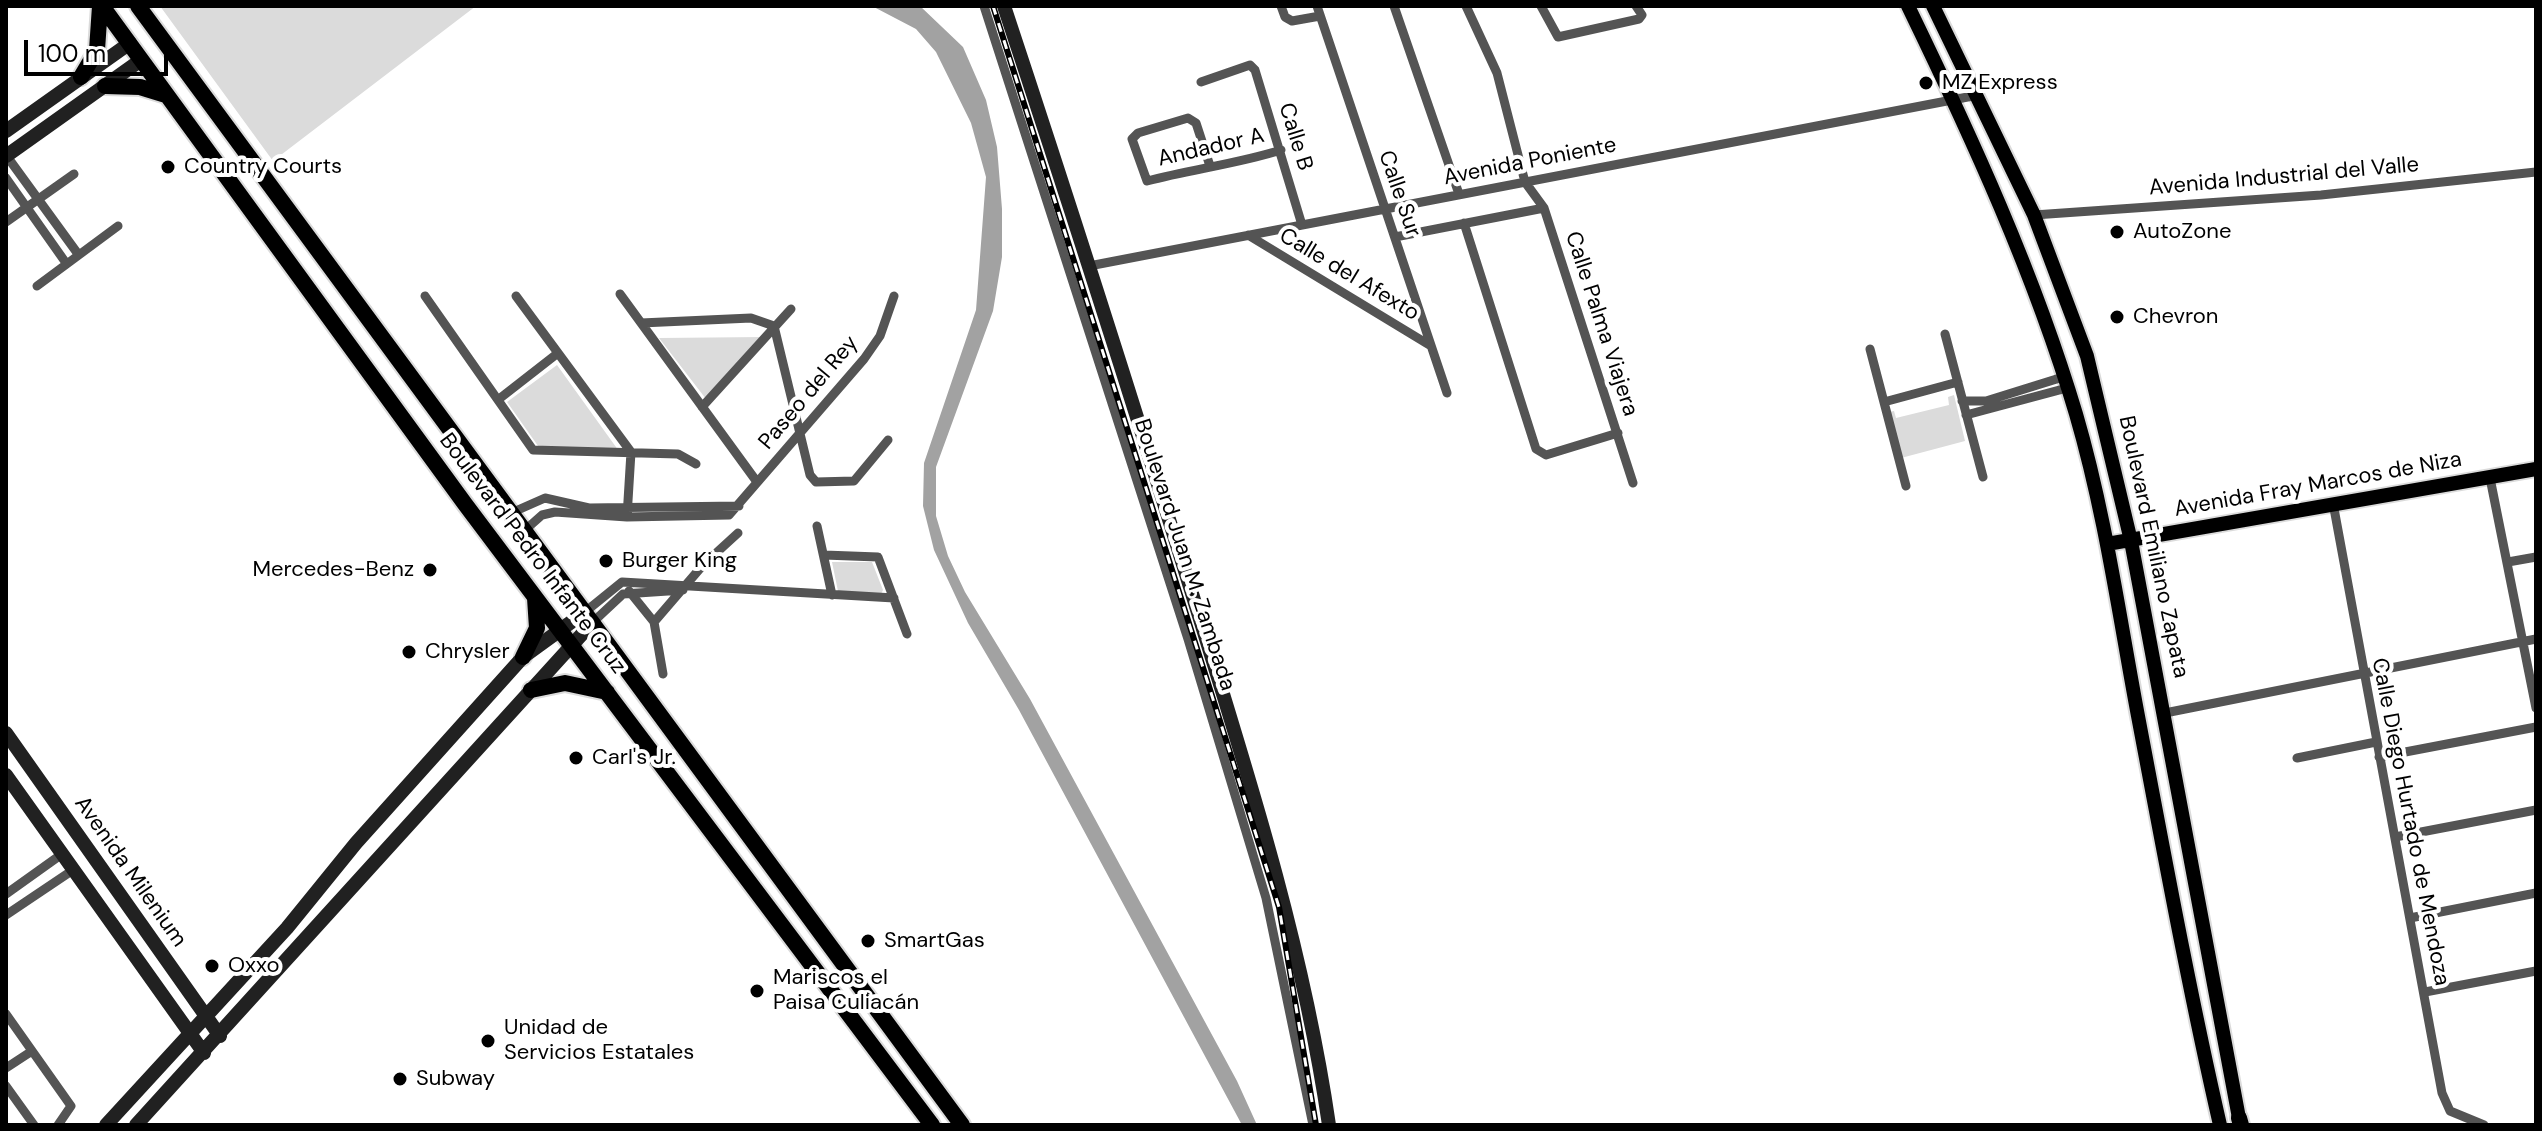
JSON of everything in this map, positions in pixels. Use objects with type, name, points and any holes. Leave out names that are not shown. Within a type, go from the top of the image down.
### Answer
[{"type":"highway","name":"Boulevard Pedro Infante Cruz","points":[[101,6],[535,596],[932,1125]]},
{"type":"highway","points":[[81,77],[97,50],[101,6]]},
{"type":"highway","name":"Boulevard Pedro Infante Cruz","points":[[138,6],[962,1125]]},
{"type":"highway","points":[[105,86],[140,87],[166,95]]},
{"type":"highway","points":[[523,657],[537,628],[535,596]]},
{"type":"highway","points":[[531,690],[554,683],[577,683],[609,693]]},
{"type":"main road","name":"Boulevard Emiliano Zapata","points":[[1908,6],[1953,100],[2022,261],[2065,382],[2107,544],[2184,954],[2220,1125]]},
{"type":"main road","name":"Boulevard Emiliano Zapata","points":[[1933,6],[2034,215],[2087,356],[2131,541],[2240,1123]]},
{"type":"main road","name":"Avenida Fray Marcos de Niza","points":[[2107,544],[2536,469]]},
{"type":"street","name":"Boulevard Juan M. Zambada","points":[[984,6],[1183,624],[1266,898],[1313,1125]]},
{"type":"street","name":"Boulevard Juan M. Zambada","points":[[1004,6],[1089,266],[1273,858],[1307,1004],[1329,1125]]},
{"type":"street","points":[[1281,6],[1292,21],[1318,11]]},
{"type":"street","points":[[1394,6],[1459,194]]},
{"type":"street","points":[[1466,6],[1497,73],[1525,182]]},
{"type":"street","points":[[1541,6],[1558,37],[1639,19],[1639,11]]},
{"type":"street","name":"Calle Sur","points":[[1318,11],[1447,393]]},
{"type":"street","points":[[6,131],[130,43]]},
{"type":"street","points":[[78,254],[6,155],[141,60]]},
{"type":"street","name":"Calle B","points":[[1201,82],[1247,66],[1255,70],[1302,225]]},
{"type":"street","name":"Avenida Poniente","points":[[1089,266],[1978,95]]},
{"type":"street","name":"Andador A","points":[[1210,166],[1196,123],[1188,118],[1138,133],[1132,139],[1144,178],[1150,180],[1210,166],[1230,166],[1281,150]]},
{"type":"street","name":"Avenida Industrial del Valle","points":[[2034,215],[2321,195],[2536,172]]},
{"type":"street","points":[[19,173],[7,180],[66,263]]},
{"type":"street","points":[[6,222],[74,174]]},
{"type":"street","name":"Calle Palma Viajera","points":[[1525,182],[1544,208],[1633,483]]},
{"type":"street","points":[[1395,237],[1544,208]]},
{"type":"street","points":[[1464,223],[1536,449],[1546,455],[1618,433]]},
{"type":"street","points":[[37,286],[118,226]]},
{"type":"street","name":"Calle del Afexto","points":[[1248,235],[1431,346]]},
{"type":"street","points":[[620,294],[757,482]]},
{"type":"street","points":[[425,296],[533,450],[678,454],[696,464]]},
{"type":"street","points":[[516,296],[631,452],[627,512]]},
{"type":"street","name":"Paseo del Rey","points":[[524,531],[542,515],[555,512],[739,506],[873,347],[894,296]]},
{"type":"street","points":[[702,407],[791,309]]},
{"type":"street","points":[[641,323],[751,318],[774,326]]},
{"type":"street","points":[[774,326],[810,475],[822,483],[854,481],[888,440]]},
{"type":"street","points":[[1945,334],[1983,477]]},
{"type":"street","points":[[1870,349],[1906,486]]},
{"type":"street","points":[[499,399],[558,353]]},
{"type":"street","points":[[1884,402],[1958,382]]},
{"type":"street","points":[[1962,401],[1986,401],[2065,382]]},
{"type":"street","points":[[1966,415],[2065,382]]},
{"type":"street","points":[[2490,478],[2536,708]]},
{"type":"street","name":"Paseo del Rey","points":[[510,514],[545,498],[589,508],[627,512]]},
{"type":"street","name":"Calle Diego Hurtado de Mendoza","points":[[2333,503],[2447,1107],[2457,1116],[2484,1125]]},
{"type":"street","points":[[817,526],[832,595]]},
{"type":"street","points":[[654,622],[738,533]]},
{"type":"street","points":[[824,555],[876,556],[907,634]]},
{"type":"street","points":[[2508,562],[2536,557]]},
{"type":"street","points":[[622,582],[894,598]]},
{"type":"street","points":[[136,1125],[531,690],[566,637],[622,582]]},
{"type":"street","points":[[622,582],[654,622],[663,674]]},
{"type":"street","points":[[589,617],[630,593],[687,588]]},
{"type":"street","points":[[106,1125],[188,1032],[279,937],[375,821],[523,657],[566,637]]},
{"type":"street","points":[[2165,713],[2536,639]]},
{"type":"street","points":[[2379,757],[2536,727]]},
{"type":"street","name":"Avenida Milenium","points":[[6,733],[220,1036]]},
{"type":"street","points":[[2297,758],[2376,742]]},
{"type":"street","name":"Avenida Milenium","points":[[6,775],[204,1053]]},
{"type":"street","points":[[2395,837],[2536,810]]},
{"type":"street","points":[[6,894],[62,854]]},
{"type":"street","points":[[6,915],[73,870]]},
{"type":"street","points":[[2410,918],[2536,893]]},
{"type":"street","points":[[2425,992],[2536,971]]},
{"type":"street","points":[[6,1014],[71,1106],[58,1125]]},
{"type":"street","points":[[6,1068],[32,1051]]},
{"type":"street","points":[[6,1086],[34,1125]]},
{"type":"shaded area","points":[[160,6],[476,6],[273,161]]},
{"type":"shaded area","points":[[872,6],[920,6],[963,47],[986,100],[997,147],[1002,257],[993,311],[936,467],[936,516],[948,556],[965,592],[1030,699],[1237,1081],[1257,1125],[1242,1125],[1019,710],[968,623],[934,550],[923,506],[924,463],[976,310],[986,177],[971,123],[936,52],[916,29]]},
{"type":"shaded area","points":[[764,337],[706,399],[659,338]]},
{"type":"shaded area","points":[[557,365],[621,454],[543,453],[507,402]]},
{"type":"shaded area","points":[[1954,395],[1965,441],[1901,458],[1889,412],[1894,411],[1896,418],[1949,405],[1948,397]]},
{"type":"shaded area","points":[[832,562],[872,562],[883,590],[880,596],[839,596]]},
{"type":"railway","points":[[993,6],[1279,907],[1316,1125]]},
{"type":"place","name":"MZ Express","points":[[1926,83]]},
{"type":"place","name":"Country Courts","points":[[168,167]]},
{"type":"place","name":"AutoZone","points":[[2117,232]]},
{"type":"place","name":"Chevron","points":[[2117,317]]},
{"type":"place","name":"Burger King","points":[[606,561]]},
{"type":"place","name":"Mercedes-Benz","points":[[430,570]]},
{"type":"place","name":"Chrysler","points":[[409,652]]},
{"type":"place","name":"Carl's Jr.","points":[[576,758]]},
{"type":"place","name":"SmartGas","points":[[868,941]]},
{"type":"place","name":"Oxxo","points":[[212,966]]},
{"type":"place","name":"Mariscos el Paisa Culiacán","points":[[757,991]]},
{"type":"place","name":"Unidad de Servicios Estatales","points":[[488,1041]]},
{"type":"place","name":"Subway","points":[[400,1079]]}]
